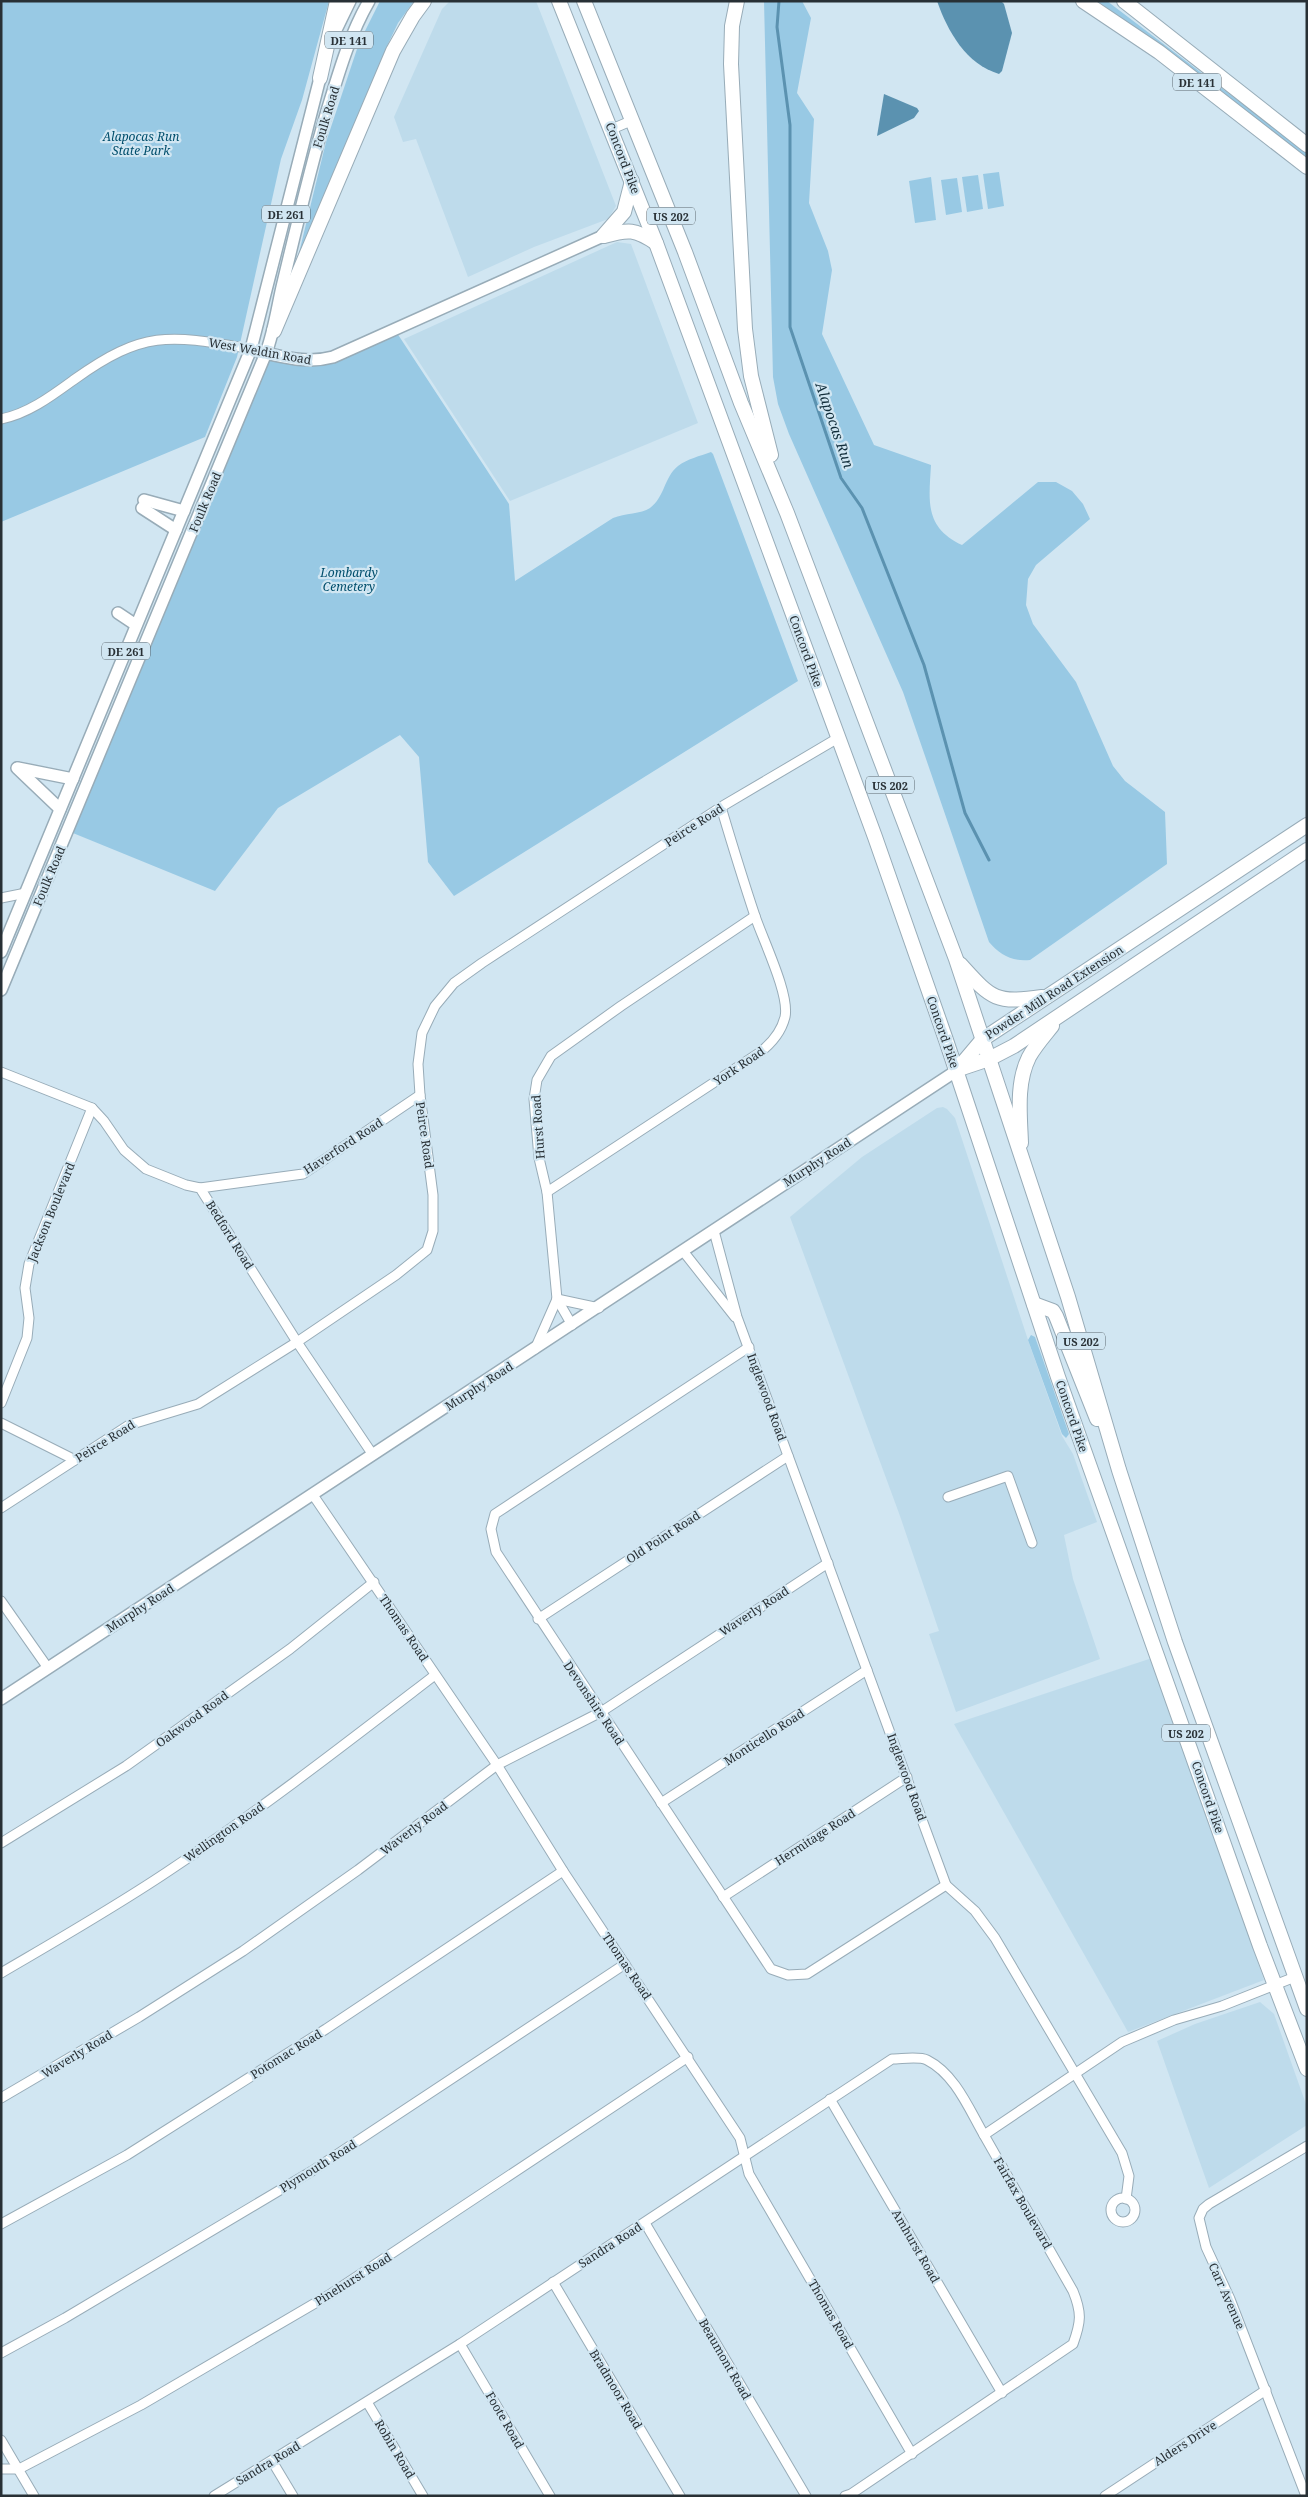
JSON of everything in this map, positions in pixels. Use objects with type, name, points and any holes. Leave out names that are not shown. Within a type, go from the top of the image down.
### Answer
[{"type":"highway","points":[[320,78],[337,1]]},
{"type":"highway","points":[[274,331],[393,51],[424,1]]},
{"type":"highway","name":"Concord Pike","points":[[559,1],[612,129],[656,243],[838,738],[956,1071],[1102,1500],[1307,2070]]},
{"type":"highway","name":"Concord Pike","points":[[584,1],[686,252],[741,403],[787,513],[956,959],[1068,1297],[1119,1470],[1178,1651],[1307,2009]]},
{"type":"highway","points":[[736,1],[732,26],[731,64],[745,329],[756,404],[787,513]]},
{"type":"highway","name":"DE 141","points":[[1083,1],[1159,52],[1307,167]]},
{"type":"highway","name":"DE 141","points":[[1124,1],[1307,145]]},
{"type":"highway","points":[[603,236],[624,212],[632,181]]},
{"type":"highway","points":[[603,236],[628,230],[643,234],[656,243]]},
{"type":"highway","name":"Powder Mill Road Extension","points":[[956,1071],[983,1039],[1307,825]]},
{"type":"highway","name":"Powder Mill Road Extension","points":[[956,1071],[989,1059],[1014,1046],[1307,850]]},
{"type":"highway","points":[[956,959],[985,990],[999,999],[1024,1000],[1047,996]]},
{"type":"highway","points":[[1021,1158],[1020,1085],[1025,1068],[1035,1048],[1059,1017]]},
{"type":"highway","points":[[1034,1304],[1053,1311],[1056,1316],[1080,1381],[1119,1470]]},
{"type":"main road","name":"Foulk Road","points":[[1,952],[251,350],[320,78],[330,44],[350,1]]},
{"type":"main road","name":"Foulk Road","points":[[1,990],[266,353],[274,331],[278,304],[314,156],[344,54],[352,33],[369,1]]},
{"type":"main road","name":"West Weldin Road","points":[[251,350],[309,361],[333,357],[603,236]]},
{"type":"main road","points":[[176,530],[143,504],[184,511]]},
{"type":"main road","points":[[118,613],[136,625]]},
{"type":"main road","points":[[60,809],[17,768],[73,779]]},
{"type":"main road","name":"Murphy Road","points":[[1,1699],[599,1308],[956,1071]]},
{"type":"street","points":[[612,129],[633,120]]},
{"type":"street","name":"West Weldin Road","points":[[1,419],[22,412],[50,396],[109,356],[140,343],[185,339],[251,350]]},
{"type":"street","points":[[104,704],[118,709]]},
{"type":"street","name":"Peirce Road","points":[[1,1508],[129,1424],[198,1404],[297,1342],[396,1275],[427,1250],[434,1232],[433,1195],[420,1095],[418,1064],[422,1033],[435,1006],[454,983],[482,963],[720,808],[838,738]]},
{"type":"street","name":"York Road","points":[[547,1192],[772,1043],[779,1033],[785,1017],[786,1001],[755,916],[720,808]]},
{"type":"street","points":[[1,898],[26,893]]},
{"type":"street","name":"Hurst Road","points":[[572,1325],[558,1299],[547,1192],[539,1158],[534,1100],[537,1080],[551,1056],[620,1006],[755,916]]},
{"type":"street","name":"Bedford Road","points":[[1,1072],[92,1108],[104,1121],[124,1150],[146,1169],[186,1185],[200,1188],[297,1342],[373,1455]]},
{"type":"street","name":"Haverford Road","points":[[200,1188],[303,1174],[420,1095]]},
{"type":"street","name":"Jackson Boulevard","points":[[1,1403],[27,1338],[30,1318],[25,1288],[29,1264],[92,1108]]},
{"type":"street","name":"Inglewood Road","points":[[714,1231],[748,1347],[946,1885],[975,1911],[995,1938],[1125,2158],[1129,2176],[1126,2199]]},
{"type":"street","name":"Inglewood Road","points":[[683,1251],[740,1324]]},
{"type":"street","points":[[535,1349],[558,1299],[599,1308]]},
{"type":"street","name":"Devonshire Road","points":[[748,1347],[495,1514],[491,1529],[496,1552],[538,1619],[771,1969],[788,1975],[807,1974],[946,1885]]},
{"type":"street","points":[[1,1423],[75,1460]]},
{"type":"street","name":"Old Point Road","points":[[538,1619],[788,1456]]},
{"type":"street","points":[[948,1497],[1008,1476],[1032,1543]]},
{"type":"street","name":"Thomas Road","points":[[313,1495],[497,1765],[563,1871],[740,2138],[743,2157],[749,2174],[912,2454]]},
{"type":"street","name":"Waverly Road","points":[[1,2098],[131,2022],[243,1951],[358,1870],[497,1765],[601,1712],[828,1563]]},
{"type":"street","name":"Oakwood Road","points":[[1,1843],[126,1766],[290,1649],[374,1582]]},
{"type":"street","points":[[1,1600],[48,1668]]},
{"type":"street","name":"Monticello Road","points":[[661,1803],[868,1670]]},
{"type":"street","name":"Wellington Road","points":[[1,1973],[82,1926],[173,1868],[304,1776],[435,1675]]},
{"type":"street","name":"Hermitage Road","points":[[723,1897],[907,1777]]},
{"type":"street","name":"Potomac Road","points":[[1,2224],[127,2155],[326,2029],[563,1871]]},
{"type":"street","name":"Plymouth Road","points":[[1,2353],[73,2313],[312,2171],[625,1964]]},
{"type":"street","points":[[984,2135],[1076,2075],[1122,2042],[1174,2020],[1222,2006],[1295,1977]]},
{"type":"street","name":"Pinehurst Road","points":[[1,2469],[19,2469],[141,2405],[329,2295],[688,2057]]},
{"type":"street","name":"Sandra Road","points":[[214,2496],[460,2344],[892,2059],[926,2059],[946,2075],[960,2093],[984,2135]]},
{"type":"street","name":"Amhurst Road","points":[[830,2099],[1002,2393]]},
{"type":"street","name":"Fairfax Boulevard","points":[[845,2496],[912,2454],[1073,2344],[1080,2324],[1079,2306],[1073,2290],[984,2135]]},
{"type":"street","name":"Carr Avenue","points":[[1306,2496],[1230,2299],[1206,2247],[1199,2218],[1203,2209],[1209,2204],[1307,2146]]},
{"type":"street","name":"Beaumont Road","points":[[645,2223],[806,2496]]},
{"type":"street","name":"Bradmoor Road","points":[[553,2282],[680,2496]]},
{"type":"street","name":"Foote Road","points":[[460,2344],[550,2496]]},
{"type":"street","name":"Alders Drive","points":[[1105,2496],[1266,2390]]},
{"type":"street","name":"Robin Road","points":[[367,2402],[423,2496]]},
{"type":"street","points":[[1,2440],[34,2496]]},
{"type":"street","points":[[272,2461],[293,2496]]},
{"type":"shaded area","points":[[450,1],[536,1],[616,206],[608,219],[534,247],[468,277],[416,139],[403,142],[394,117],[442,9]]},
{"type":"shaded area","points":[[937,1],[1001,1],[1004,4],[1012,33],[1002,71],[999,74],[977,63],[968,55],[953,35]]},
{"type":"shaded area","points":[[884,94],[917,108],[919,111],[914,118],[877,136]]},
{"type":"shaded area","points":[[617,242],[631,244],[698,423],[510,501],[404,339]]},
{"type":"shaded area","points":[[943,1107],[955,1118],[1030,1346],[1062,1436],[1073,1454],[1097,1522],[1064,1535],[1073,1579],[1100,1659],[956,1712],[929,1634],[939,1631],[900,1516],[790,1217],[862,1157],[937,1108]]},
{"type":"shaded area","points":[[1152,1658],[1264,1980],[1128,2032],[954,1724]]},
{"type":"shaded area","points":[[1260,2002],[1274,2014],[1307,2107],[1307,2125],[1209,2188],[1157,2041],[1195,2024]]},
{"type":"green space","name":"Alapocas Run State Park","points":[[1,1],[329,1],[302,100],[281,159],[237,357],[205,437],[1,522]]},
{"type":"green space","points":[[380,1],[414,1],[398,23],[388,44],[298,257],[326,142],[359,43]]},
{"type":"green space","points":[[764,1],[802,1],[811,18],[797,93],[814,119],[809,203],[828,251],[832,270],[822,334],[874,445],[931,465],[930,501],[935,521],[950,538],[962,545],[1038,482],[1056,482],[1072,491],[1083,504],[1090,519],[1036,565],[1028,579],[1026,605],[1033,624],[1076,682],[1113,766],[1125,781],[1165,812],[1167,864],[1030,960],[1018,960],[1007,957],[989,942],[903,692],[789,434],[778,404],[773,377]]},
{"type":"green space","points":[[1097,1],[1107,1],[1307,153],[1307,159],[1156,43]]},
{"type":"green space","points":[[999,172],[1004,206],[988,209],[983,174]]},
{"type":"green space","points":[[978,175],[983,209],[967,212],[962,177]]},
{"type":"green space","points":[[931,177],[936,220],[915,223],[909,181]]},
{"type":"green space","points":[[957,178],[962,212],[946,215],[941,180]]},
{"type":"green space","name":"Lombardy Cemetery","points":[[395,330],[509,504],[515,581],[613,518],[650,508],[659,498],[670,476],[678,466],[711,452],[798,681],[454,896],[428,862],[419,757],[400,735],[278,808],[215,891],[68,831],[266,353],[314,361]]},
{"type":"green space","points":[[1031,1335],[1035,1337],[1069,1434],[1066,1438],[1062,1434],[1028,1340]]},
{"type":"waterway","name":"Alapocas Run","points":[[779,1],[777,27],[790,125],[790,327],[841,478],[862,508],[924,665],[965,813],[989,860]]}]
